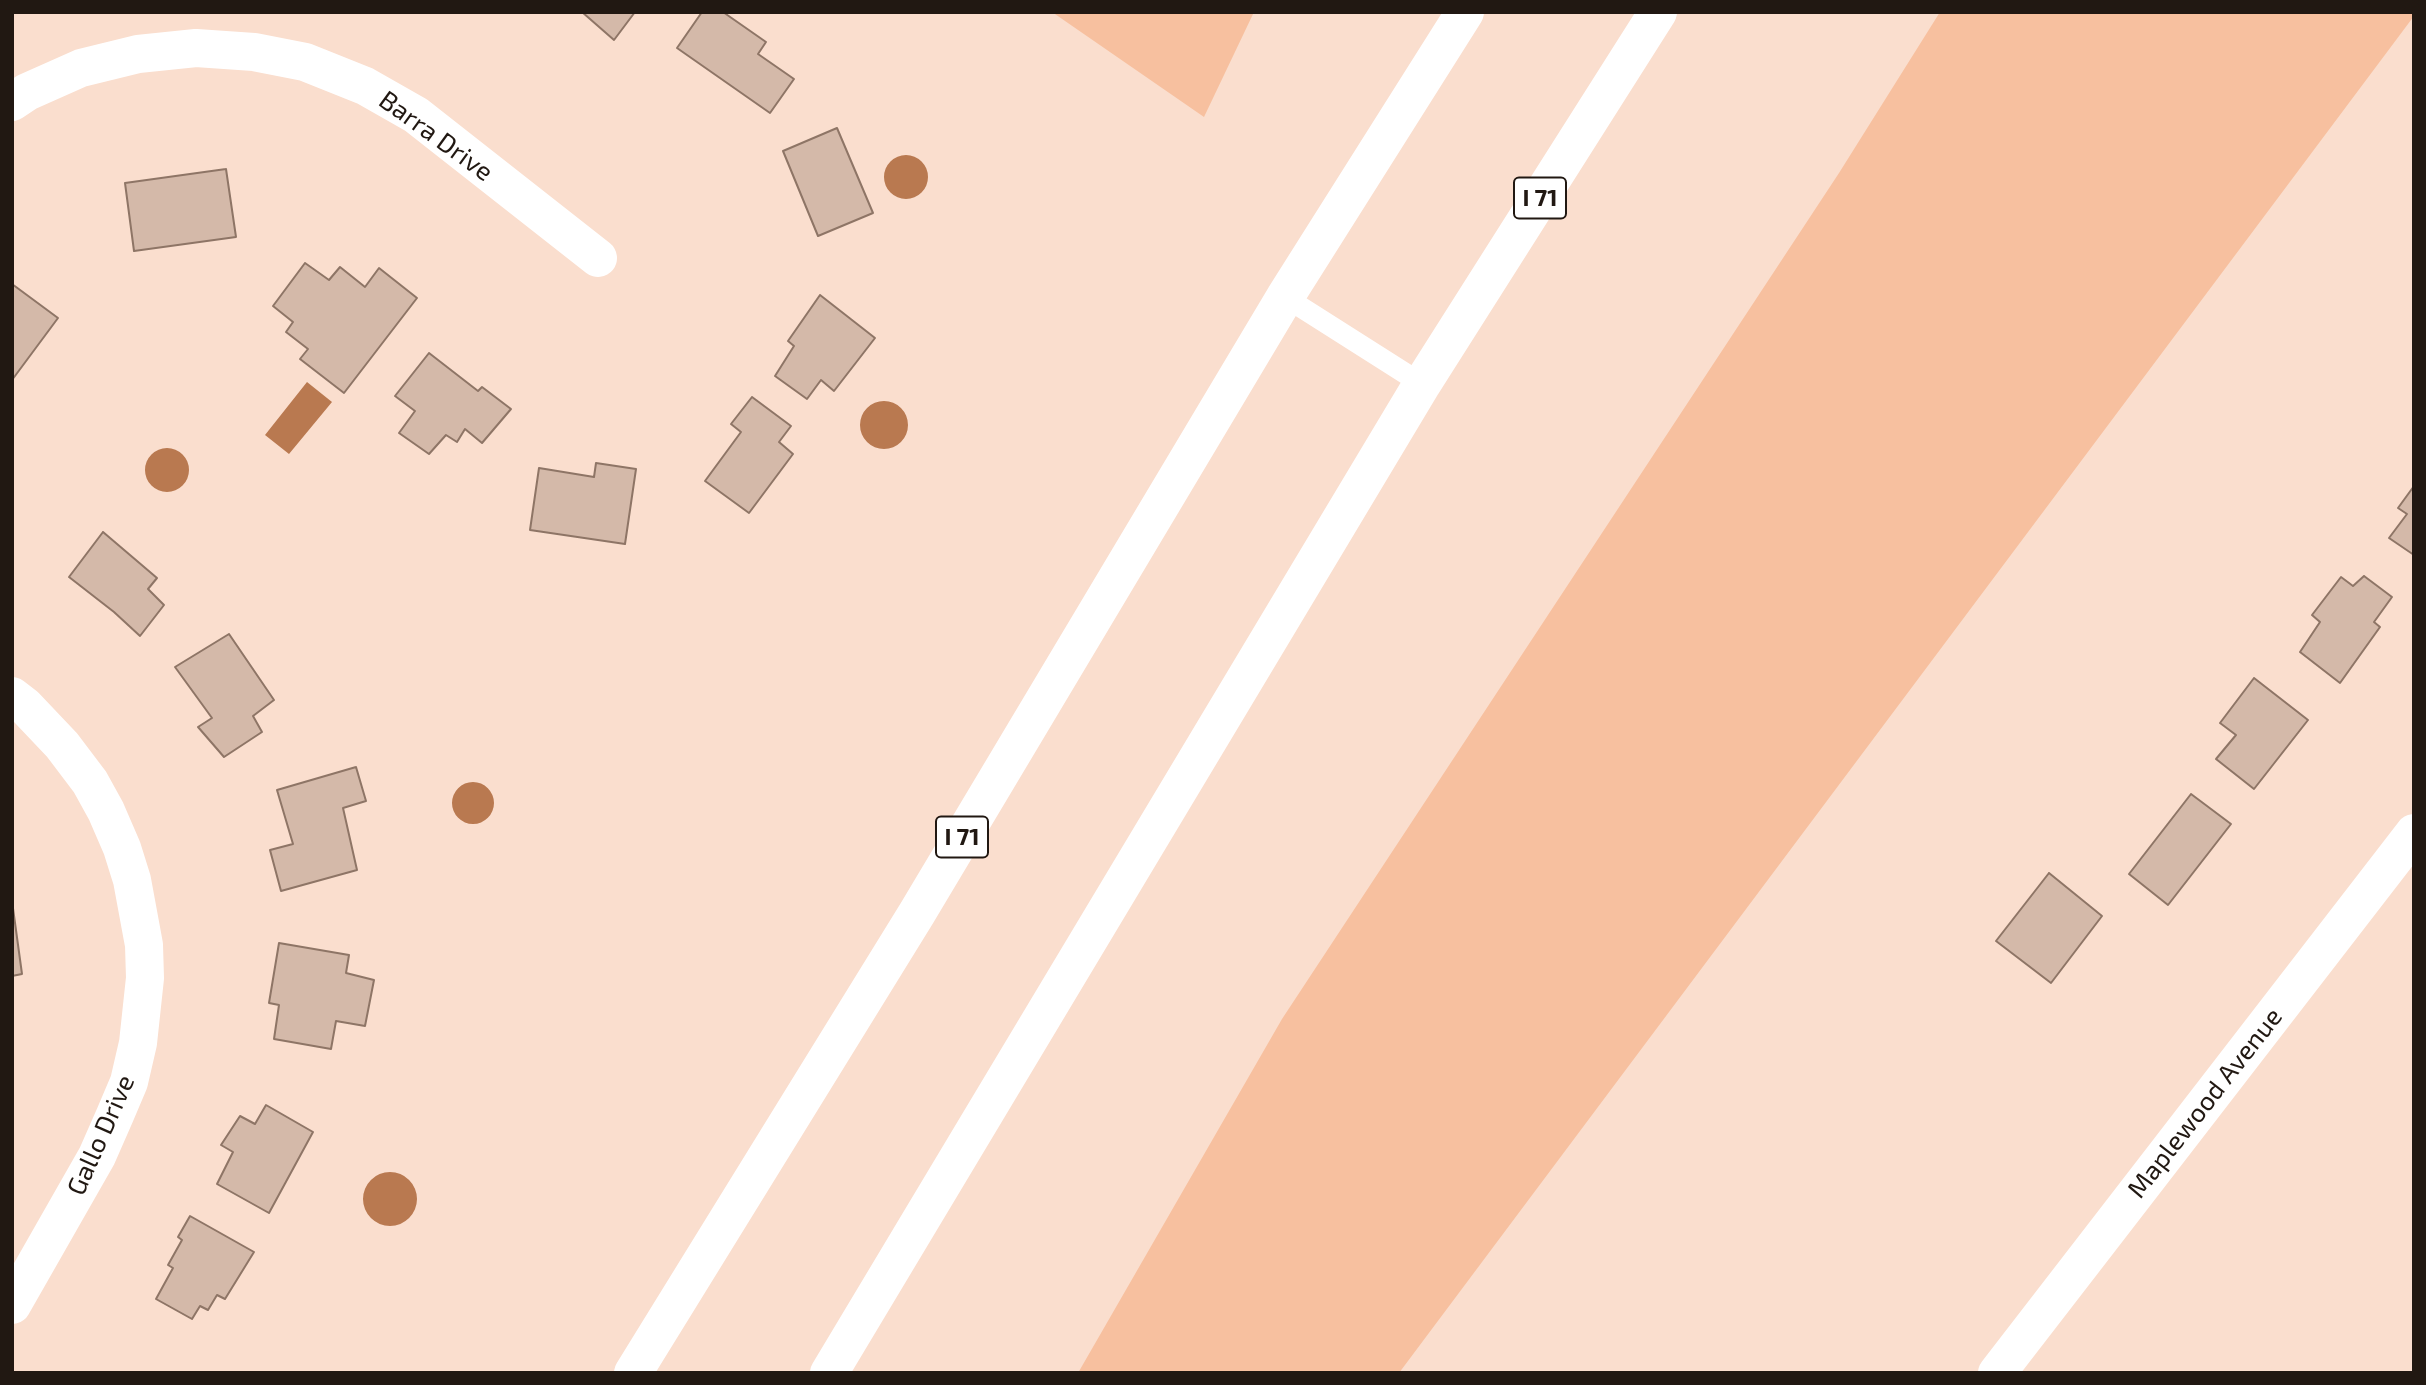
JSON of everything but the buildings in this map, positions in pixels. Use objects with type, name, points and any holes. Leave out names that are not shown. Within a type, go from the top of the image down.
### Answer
[{"type":"main road","name":"I 71","points":[[633,1373],[916,914],[1286,297],[1465,12]]},
{"type":"main road","name":"I 71","points":[[829,1373],[1422,384],[1658,12]]},
{"type":"main road","name":"Barra Drive","points":[[12,102],[27,92],[81,68],[138,54],[196,48],[254,52],[305,62],[365,86],[416,115],[598,258]]},
{"type":"main road","name":"Gallo Drive","points":[[12,696],[62,745],[90,782],[106,811],[132,880],[143,934],[145,978],[138,1043],[129,1082],[97,1156],[12,1305]]},
{"type":"main road","name":"Maplewood Avenue","points":[[1997,1373],[2414,832]]},
{"type":"lane","points":[[1286,297],[1422,384]]},
{"type":"shaded area","points":[[1052,12],[1254,12],[1204,117]]},
{"type":"shaded area","points":[[1940,12],[2414,12],[2414,16],[1399,1373],[1078,1373],[1282,1019],[1839,173]]},
{"type":"shaded area","points":[[906,155],[921,162],[928,177],[921,192],[906,199],[891,192],[884,177],[891,162]]},
{"type":"shaded area","points":[[307,382],[332,402],[289,454],[265,435]]},
{"type":"shaded area","points":[[884,401],[901,408],[908,425],[901,442],[884,449],[867,442],[860,425],[867,408]]},
{"type":"shaded area","points":[[167,448],[182,455],[189,470],[182,485],[167,492],[152,485],[145,470],[152,455]]},
{"type":"shaded area","points":[[473,782],[488,788],[494,803],[488,818],[473,824],[458,818],[452,803],[458,788]]},
{"type":"shaded area","points":[[390,1172],[409,1180],[417,1199],[409,1218],[390,1226],[371,1218],[363,1199],[371,1180]]}]
